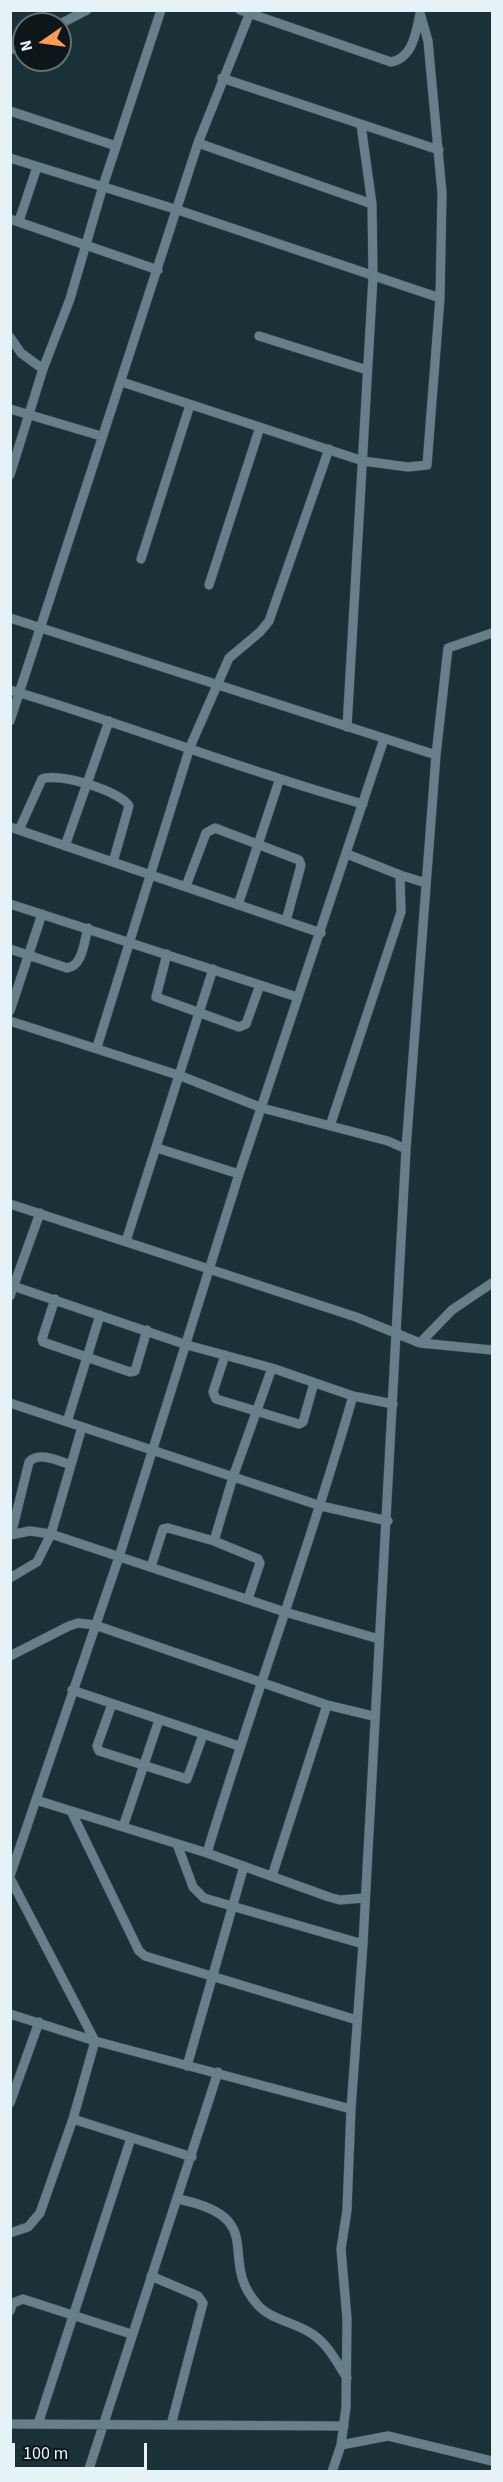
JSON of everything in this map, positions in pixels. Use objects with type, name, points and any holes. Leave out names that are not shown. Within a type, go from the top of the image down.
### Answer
[{"type":"street","points":[[72,18],[87,10]]},
{"type":"street","points":[[10,475],[43,369],[70,299],[103,186],[161,10]]},
{"type":"street","points":[[240,10],[391,62],[404,56],[412,46],[421,12]]},
{"type":"street","points":[[10,721],[15,691],[42,628],[101,436],[122,382],[198,143],[222,78],[251,12]]},
{"type":"street","points":[[122,382],[363,461],[408,466],[427,465],[440,298],[442,193],[428,41],[421,12]]},
{"type":"street","points":[[222,78],[439,150]]},
{"type":"street","points":[[10,111],[116,146]]},
{"type":"street","points":[[347,727],[373,277],[372,204],[361,125]]},
{"type":"street","points":[[198,143],[372,204]]},
{"type":"street","points":[[10,158],[178,210],[440,298]]},
{"type":"street","points":[[37,167],[15,220],[158,270]]},
{"type":"street","points":[[259,336],[367,370]]},
{"type":"street","points":[[10,337],[21,353],[43,369]]},
{"type":"street","points":[[141,559],[190,405]]},
{"type":"street","points":[[10,409],[101,436]]},
{"type":"street","points":[[209,585],[260,427]]},
{"type":"street","points":[[97,1047],[190,747],[229,658],[260,632],[269,621],[329,450]]},
{"type":"street","points":[[10,618],[436,755]]},
{"type":"street","points":[[332,2472],[341,2445],[347,2378],[347,2319],[341,2249],[349,2184],[351,2109],[363,1944],[374,1716],[388,1521],[406,1149],[436,755],[448,648],[492,633]]},
{"type":"street","points":[[15,691],[190,747],[279,781],[363,804]]},
{"type":"street","points":[[65,846],[109,721]]},
{"type":"street","points":[[10,2233],[28,2227],[40,2213],[73,2119],[95,2041],[10,1877],[119,1557],[187,1345],[238,1174],[262,1108],[297,997],[321,933],[384,739]]},
{"type":"street","points":[[112,862],[129,806],[122,798],[85,784],[49,776],[42,779],[15,828],[65,846],[112,862],[186,886],[321,933]]},
{"type":"street","points":[[238,905],[279,781]]},
{"type":"street","points":[[186,886],[210,830],[215,828],[295,857],[301,865],[286,921]]},
{"type":"street","points":[[347,854],[426,883]]},
{"type":"street","points":[[330,1126],[401,912],[400,875]]},
{"type":"street","points":[[10,904],[297,997]]},
{"type":"street","points":[[10,1011],[42,914]]},
{"type":"street","points":[[10,949],[67,968],[73,967],[78,963],[88,928]]},
{"type":"street","points":[[167,954],[156,997],[244,1026],[260,985]]},
{"type":"street","points":[[126,1241],[181,1076],[213,969]]},
{"type":"street","points":[[10,1021],[97,1047],[181,1076],[262,1108],[406,1149]]},
{"type":"street","points":[[157,1148],[238,1174]]},
{"type":"street","points":[[10,1204],[356,1317],[420,1343],[492,1350]]},
{"type":"street","points":[[10,1296],[12,1285],[40,1213]]},
{"type":"street","points":[[420,1343],[452,1310],[492,1283]]},
{"type":"street","points":[[12,1285],[187,1345],[272,1368],[353,1396],[393,1404]]},
{"type":"street","points":[[55,1299],[42,1341],[132,1372],[147,1330]]},
{"type":"street","points":[[67,1422],[100,1315]]},
{"type":"street","points":[[225,1354],[214,1396],[216,1400],[296,1425],[303,1422],[314,1383]]},
{"type":"street","points":[[214,1541],[272,1368]]},
{"type":"street","points":[[207,1853],[239,1746],[321,1506],[353,1396]]},
{"type":"street","points":[[10,1403],[321,1506],[388,1521]]},
{"type":"street","points":[[11,1578],[37,1562],[51,1534],[82,1427]]},
{"type":"street","points":[[71,1465],[39,1456],[29,1462],[11,1535],[30,1531],[51,1534],[285,1612],[380,1639]]},
{"type":"street","points":[[151,1567],[164,1530],[168,1528],[214,1541],[258,1559],[260,1563],[248,1599]]},
{"type":"street","points":[[10,1656],[69,1626],[78,1623],[95,1625],[327,1705],[374,1716]]},
{"type":"street","points":[[72,1690],[239,1746]]},
{"type":"street","points":[[112,1704],[97,1748],[144,1766],[188,1779],[203,1735]]},
{"type":"street","points":[[272,1876],[327,1705]]},
{"type":"street","points":[[123,1827],[159,1720]]},
{"type":"street","points":[[36,1800],[207,1853],[329,1897],[364,1898]]},
{"type":"street","points":[[71,1811],[139,1951],[145,1956],[213,1974],[357,2020]]},
{"type":"street","points":[[177,1844],[197,1893],[231,1906],[363,1944]]},
{"type":"street","points":[[187,2066],[244,1866]]},
{"type":"street","points":[[10,2014],[95,2041],[351,2109]]},
{"type":"street","points":[[10,2103],[39,2022]]},
{"type":"street","points":[[88,2472],[218,2072]]},
{"type":"street","points":[[73,2119],[192,2157]]},
{"type":"street","points":[[38,2424],[130,2138]]},
{"type":"street","points":[[178,2199],[206,2205],[225,2219],[238,2239],[241,2277],[258,2306],[321,2340],[347,2378]]},
{"type":"street","points":[[151,2276],[198,2296],[203,2303],[171,2425]]},
{"type":"street","points":[[12,2305],[23,2299],[131,2334]]},
{"type":"street","points":[[10,2424],[344,2426]]},
{"type":"street","points":[[341,2445],[388,2436],[492,2462]]}]
